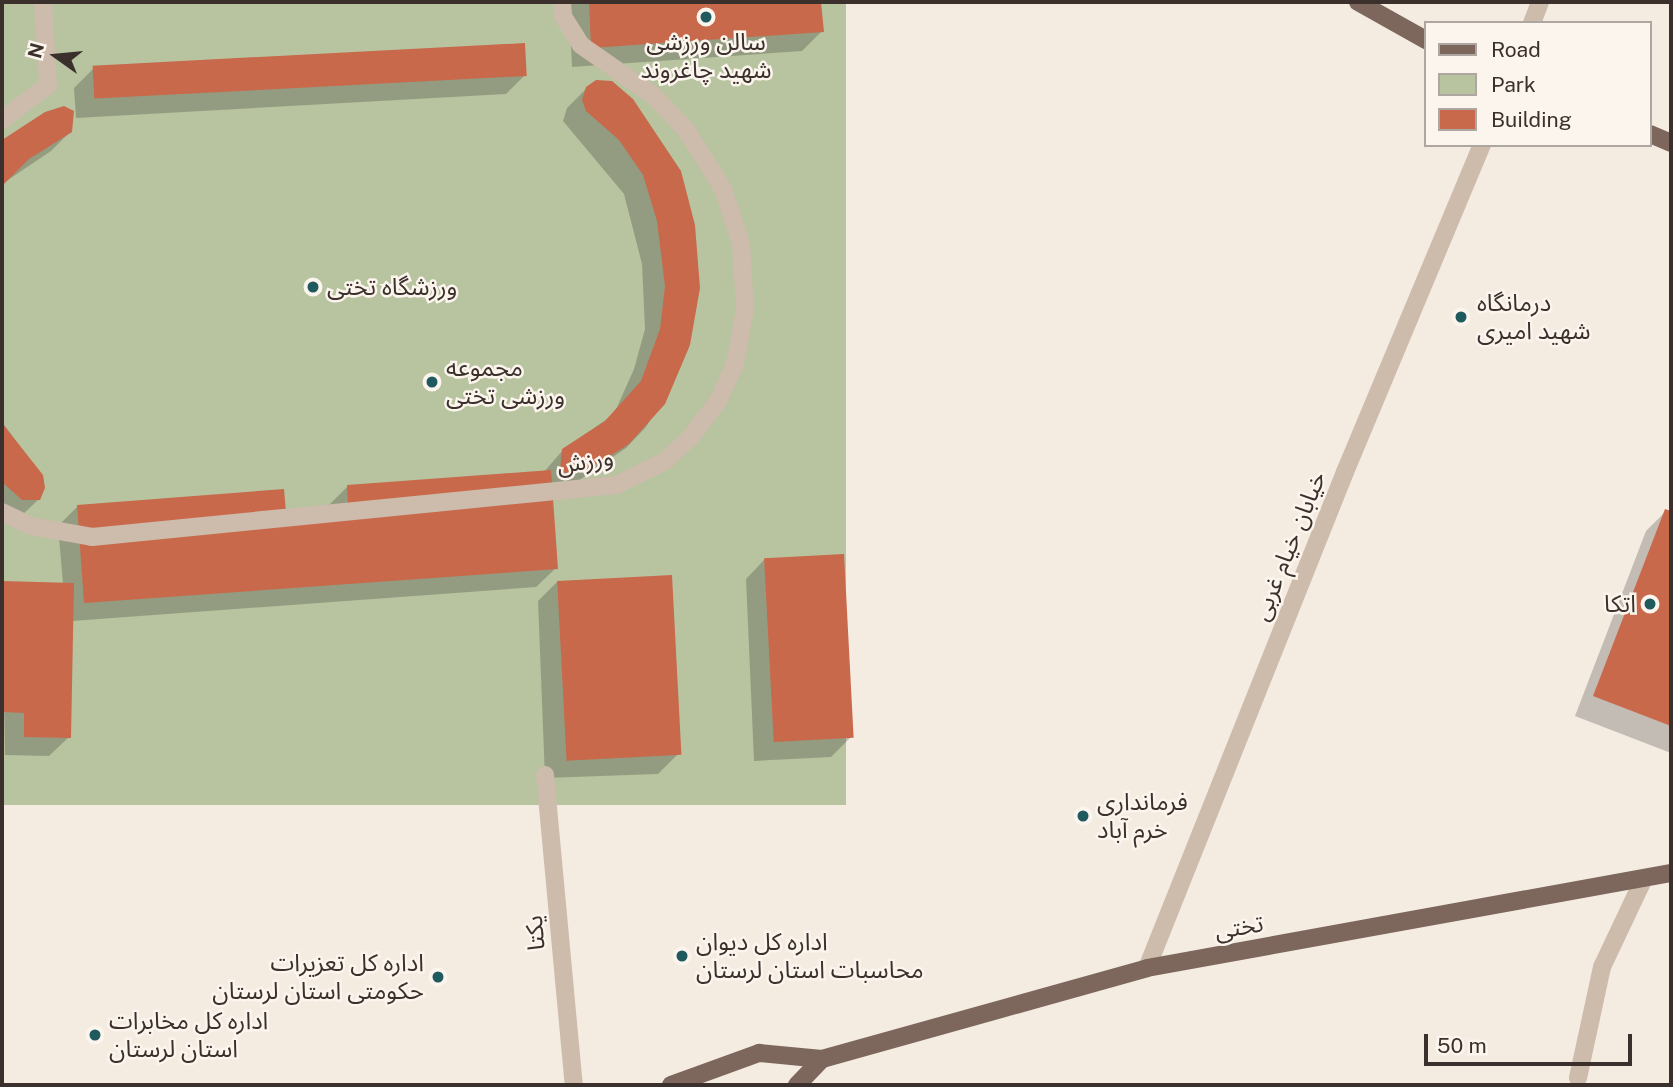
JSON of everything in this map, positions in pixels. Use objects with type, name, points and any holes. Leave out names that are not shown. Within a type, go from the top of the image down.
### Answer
[{"type":"main road","points":[[1358,2],[1424,39]]},
{"type":"main road","points":[[1652,135],[1671,143]]},
{"type":"main road","name":"تختی","points":[[822,1059],[1147,968],[1671,873]]},
{"type":"main road","points":[[671,1085],[759,1053],[822,1059]]},
{"type":"main road","points":[[797,1085],[822,1059]]},
{"type":"street","points":[[2,120],[48,85],[43,2]]},
{"type":"street","name":"ورزش","points":[[2,512],[31,526],[92,537],[616,485],[665,461],[690,438],[718,401],[735,364],[745,309],[740,244],[723,189],[687,131],[654,96],[581,46],[563,16],[562,2]]},
{"type":"street","points":[[1533,21],[1540,2]]},
{"type":"street","name":"خیابان خیام غربی","points":[[1147,968],[1345,472],[1481,147]]},
{"type":"street","name":"يکتا","points":[[545,775],[574,1085]]},
{"type":"street","points":[[1578,1078],[1602,967],[1644,878]]},
{"type":"green space","name":"مجموعه ورزشی تختی","points":[[2,2],[846,2],[846,805],[2,805]]},
{"type":"building","name":"سالن ورزشی شهید چاغروند","points":[[589,2],[821,2],[824,32],[591,48]]},
{"type":"building","points":[[525,43],[527,76],[94,99],[93,66]]},
{"type":"building","points":[[596,80],[612,81],[633,99],[681,171],[695,225],[700,288],[690,345],[665,404],[629,444],[589,469],[570,475],[560,470],[562,449],[605,421],[641,381],[660,329],[665,286],[657,221],[643,175],[619,140],[586,111],[582,100],[586,87]]},
{"type":"building","points":[[64,106],[74,111],[72,132],[29,159],[2,186],[2,140],[45,112]]},
{"type":"building","points":[[2,423],[43,475],[45,488],[40,500],[22,500],[2,482]]},
{"type":"building","points":[[551,470],[558,569],[84,603],[77,505],[284,489],[286,512],[348,507],[347,485]]},
{"type":"building","name":"اتکا","points":[[1665,509],[1671,511],[1671,726],[1593,696]]},
{"type":"building","points":[[844,554],[854,738],[774,742],[764,558]]},
{"type":"building","points":[[672,575],[681,755],[567,761],[557,581]]},
{"type":"building","points":[[2,581],[74,583],[71,738],[24,737],[24,713],[2,712]]},
{"type":"place","name":"سالن ورزشی شهید چاغروند","points":[[706,17]]},
{"type":"place","name":"ورزشگاه تختی","points":[[313,287]]},
{"type":"place","name":"درمانگاه شهید امیری","points":[[1461,317]]},
{"type":"place","name":"مجموعه ورزشی تختی","points":[[432,382]]},
{"type":"place","name":"اتکا","points":[[1650,604]]},
{"type":"place","name":"فرمانداری خرم آباد","points":[[1083,816]]},
{"type":"place","name":"اداره کل دیوان محاسبات استان لرستان","points":[[682,956]]},
{"type":"place","name":"اداره کل تعزیرات حکومتی استان لرستان","points":[[438,977]]},
{"type":"place","name":"اداره کل مخابرات استان لرستان","points":[[95,1035]]}]
